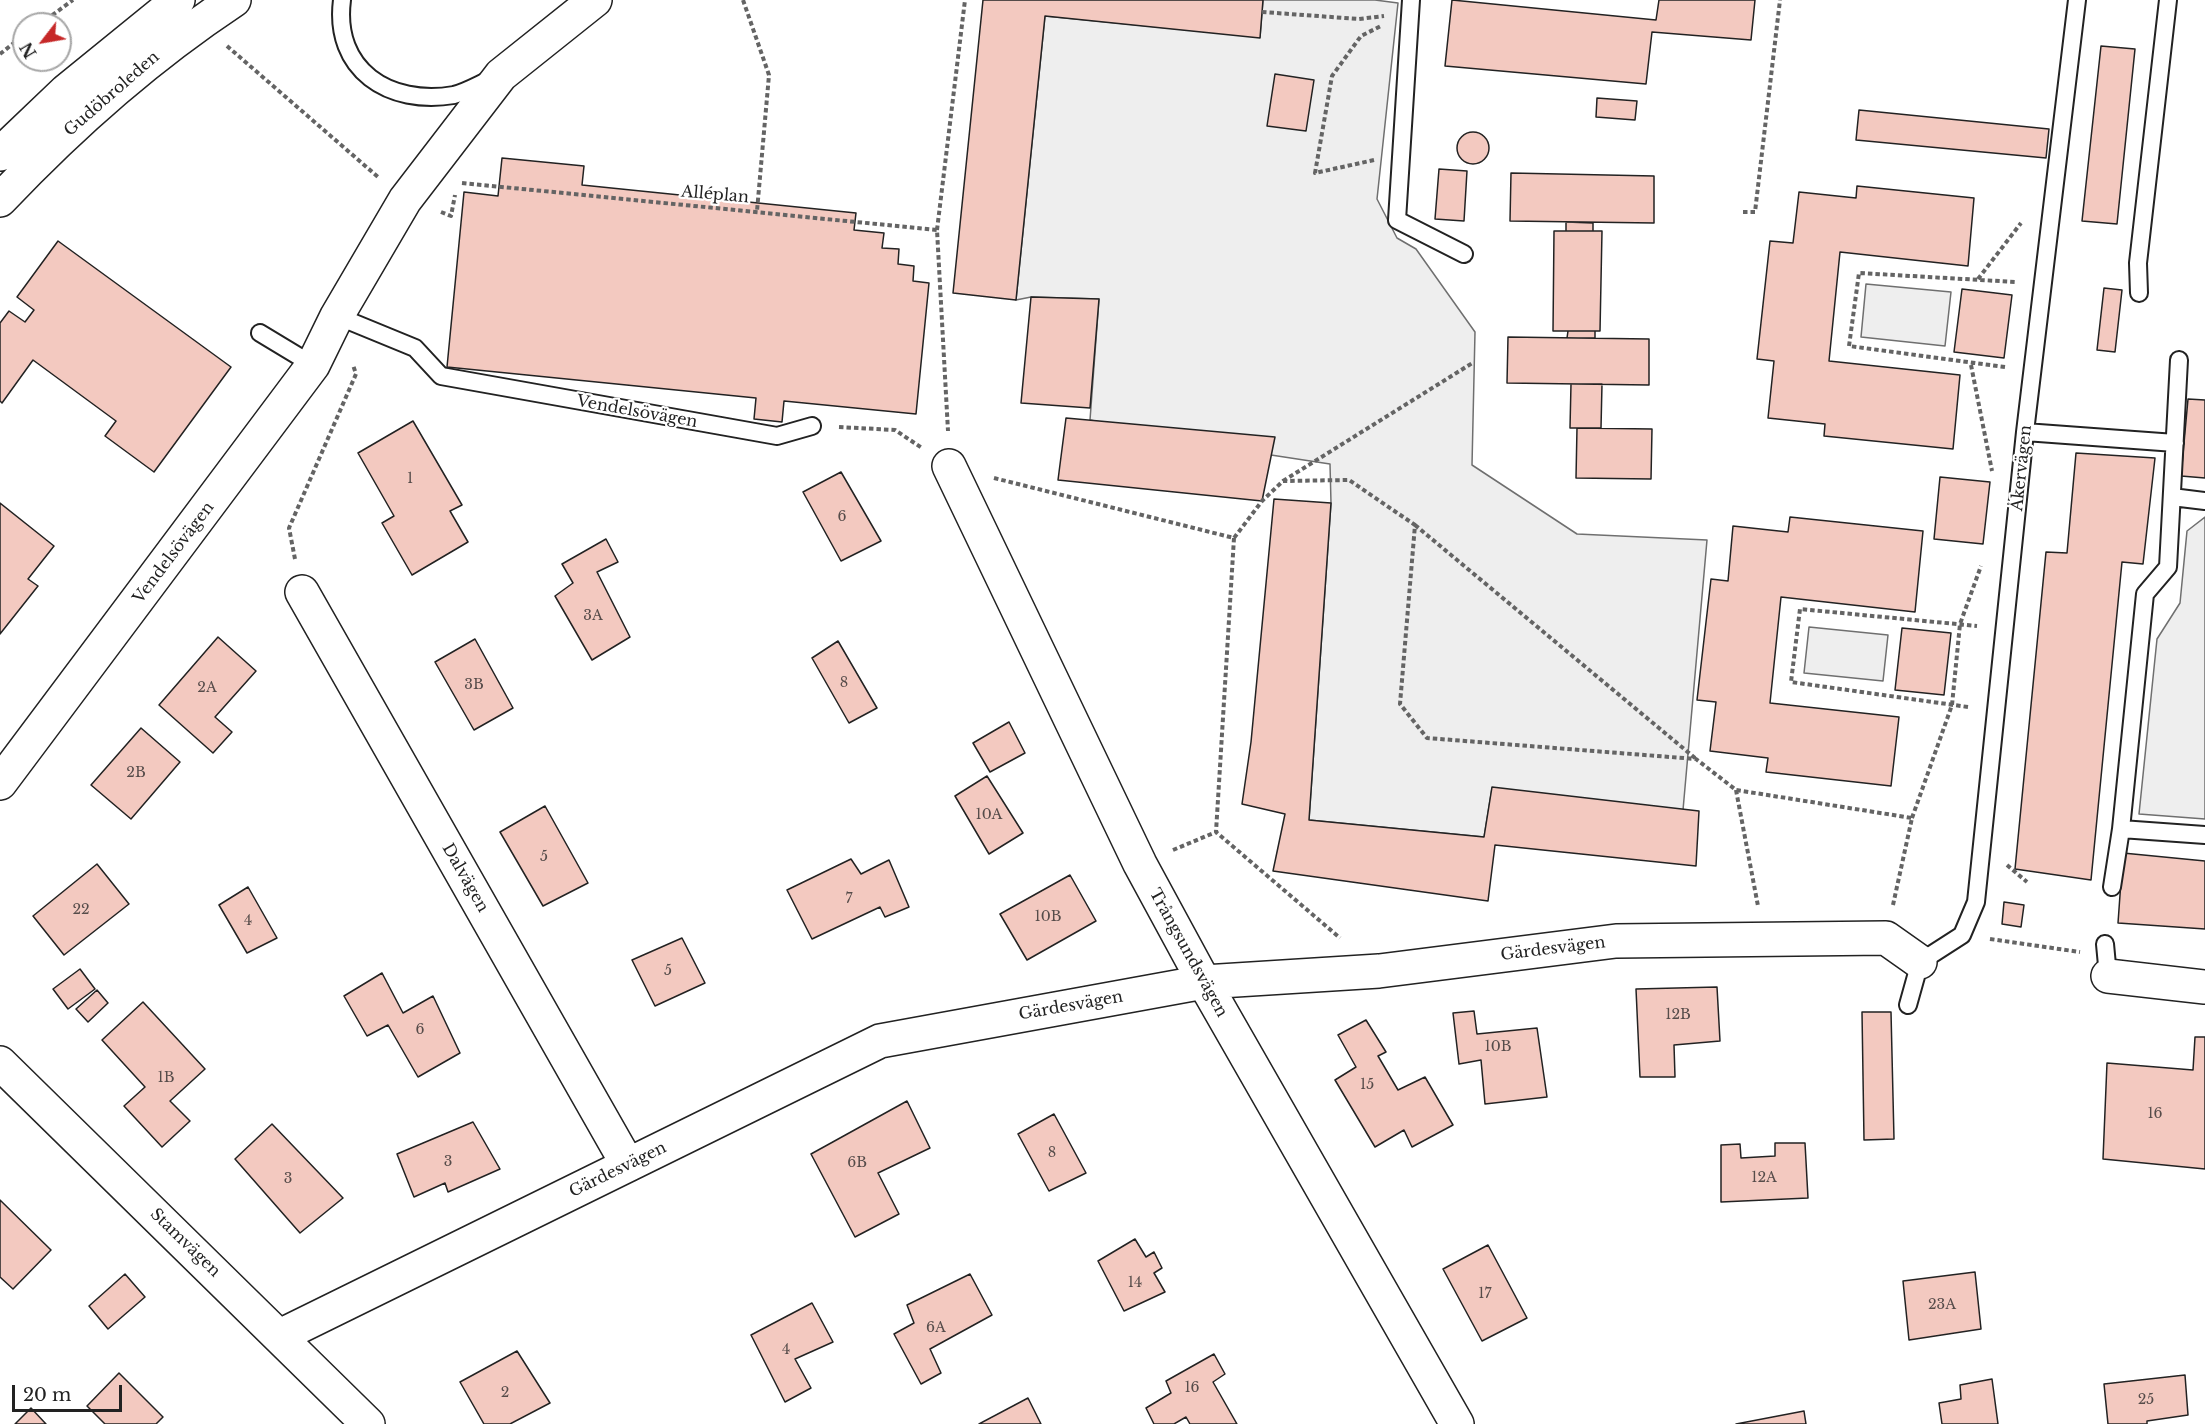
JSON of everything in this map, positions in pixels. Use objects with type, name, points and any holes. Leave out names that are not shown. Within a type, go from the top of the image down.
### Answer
[{"type":"street","name":"Gudöbroleden","points":[[0,154],[66,91],[178,0]]},
{"type":"street","name":"Gudöbroleden","points":[[0,200],[88,112],[185,32],[234,0]]},
{"type":"street","name":"Vendelsövägen","points":[[0,783],[312,365],[337,316],[405,200],[501,75],[595,0]]},
{"type":"street","name":"Trångsundsvägen","points":[[949,466],[1140,864],[1203,982],[1457,1424]]},
{"type":"street","name":"Dalvägen","points":[[302,592],[628,1165]]},
{"type":"street","name":"Gärdesvägen","points":[[280,1336],[880,1041],[1203,982],[1379,971],[1616,941],[1886,938]]},
{"type":"street","points":[[1886,938],[1920,962]]},
{"type":"street","points":[[2108,976],[2205,987]]},
{"type":"street","name":"Stamvägen","points":[[0,1063],[368,1424]]},
{"type":"lane","points":[[342,0],[340,29],[349,57],[379,84],[411,97],[456,94],[501,75]]},
{"type":"lane","name":"Åkervägen","points":[[1962,935],[1976,902],[2025,432],[2077,0]]},
{"type":"lane","points":[[2139,293],[2138,263],[2168,0]]},
{"type":"lane","points":[[1410,6],[1398,220],[1464,254]]},
{"type":"lane","name":"Vendelsövägen","points":[[337,316],[415,348],[441,376],[777,436],[812,426]]},
{"type":"lane","points":[[260,333],[312,365]]},
{"type":"lane","points":[[2112,887],[2121,829],[2145,594],[2168,567],[2179,360]]},
{"type":"lane","points":[[2025,432],[2175,443]]},
{"type":"lane","points":[[2172,498],[2205,501]]},
{"type":"lane","points":[[2121,829],[2205,835]]},
{"type":"lane","points":[[1908,1005],[1920,962],[1962,935]]},
{"type":"lane","points":[[2105,944],[2108,976]]},
{"type":"path","points":[[56,12],[73,0]]},
{"type":"path","points":[[743,0],[768,75],[758,211]]},
{"type":"path","points":[[949,466],[937,230],[965,0]]},
{"type":"path","points":[[1743,212],[1755,212],[1780,0]]},
{"type":"path","points":[[1262,12],[1359,19],[1410,6]]},
{"type":"path","points":[[1402,154],[1315,174],[1332,76],[1361,36],[1410,6]]},
{"type":"path","points":[[222,42],[405,200]]},
{"type":"path","points":[[0,54],[12,44]]},
{"type":"path","points":[[1978,280],[2056,179]]},
{"type":"path","name":"Alléplan","points":[[489,186],[937,230]]},
{"type":"path","points":[[2033,370],[1971,365],[1849,346],[1859,273],[2043,284]]},
{"type":"path","points":[[302,592],[289,528],[356,374],[337,316]]},
{"type":"path","points":[[1216,832],[1233,538],[1262,501],[1283,481],[1474,362]]},
{"type":"path","points":[[1971,365],[1994,480]]},
{"type":"path","points":[[812,426],[895,430],[949,466],[1233,538]]},
{"type":"path","points":[[1283,481],[1349,480],[1415,525],[1736,790],[1912,818]]},
{"type":"path","points":[[1415,525],[1400,704],[1426,738],[1696,759]]},
{"type":"path","points":[[1886,938],[1912,818],[1952,705],[1960,624],[1983,560]]},
{"type":"path","points":[[1996,711],[1791,682],[1800,609],[2004,629]]},
{"type":"path","points":[[1736,790],[1764,939]]},
{"type":"path","points":[[1140,864],[1216,832]]},
{"type":"path","points":[[1216,832],[1379,971]]},
{"type":"path","points":[[1962,935],[2085,953],[2108,976]]},
{"type":"shaded area","points":[[1263,0],[1375,0],[1398,3],[1377,199],[1397,238],[1416,249],[1475,332],[1472,465],[1577,534],[1707,540],[1683,810],[1492,788],[1484,837],[1309,820],[1331,503],[1330,464],[1090,420],[1099,299],[1031,297],[1016,300],[1045,16],[1260,37]]},
{"type":"shaded area","points":[[1866,284],[1951,292],[1945,346],[1861,337]]},
{"type":"shaded area","points":[[2205,517],[2205,819],[2139,814],[2157,639],[2180,603],[2187,531]]},
{"type":"shaded area","points":[[1809,627],[1888,635],[1883,681],[1804,673]]},
{"type":"building","points":[[983,0],[1263,0],[1260,38],[1045,16],[1016,300],[953,293]]},
{"type":"building","points":[[1452,0],[1656,20],[1659,0],[1755,0],[1751,40],[1652,32],[1646,84],[1445,66]]},
{"type":"building","points":[[2101,46],[2135,49],[2117,224],[2082,221]]},
{"type":"building","points":[[1275,74],[1314,80],[1306,131],[1267,126]]},
{"type":"building","points":[[1597,98],[1637,101],[1635,120],[1596,117]]},
{"type":"building","points":[[1859,110],[2049,129],[2046,158],[1856,140]]},
{"type":"building","points":[[1473,132],[1484,137],[1489,148],[1484,159],[1473,164],[1462,159],[1457,148],[1462,137]]},
{"type":"building","points":[[502,158],[584,166],[582,185],[856,213],[854,230],[884,233],[882,248],[899,249],[898,264],[914,266],[913,281],[929,283],[916,414],[784,401],[782,422],[754,419],[756,398],[447,367],[464,192],[498,196]]},
{"type":"building","points":[[1439,169],[1467,171],[1464,221],[1435,219]]},
{"type":"building","points":[[1511,173],[1654,176],[1654,223],[1510,221]]},
{"type":"building","points":[[1857,186],[1974,198],[1968,266],[1840,252],[1829,361],[1960,375],[1953,449],[1824,436],[1825,424],[1768,418],[1774,361],[1757,359],[1770,241],[1793,243],[1799,192],[1856,198]]},
{"type":"building","points":[[1566,222],[1593,223],[1593,231],[1566,231]]},
{"type":"building","points":[[1554,231],[1602,231],[1600,331],[1553,331]]},
{"type":"building","points":[[58,241],[231,367],[154,472],[105,436],[116,421],[33,360],[2,403],[0,401],[0,323],[9,311],[25,322],[34,310],[17,297]]},
{"type":"building","points":[[2104,288],[2122,290],[2115,352],[2097,350]]},
{"type":"building","points":[[1962,289],[2012,295],[2004,358],[1954,352]]},
{"type":"building","points":[[1031,297],[1099,299],[1090,408],[1021,403]]},
{"type":"building","points":[[1568,331],[1595,331],[1595,338],[1567,338]]},
{"type":"building","points":[[1508,337],[1649,339],[1649,385],[1507,383]]},
{"type":"building","points":[[1571,384],[1602,384],[1601,428],[1570,428]]},
{"type":"building","points":[[2188,399],[2205,400],[2205,478],[2181,476]]},
{"type":"building","points":[[1066,418],[1275,437],[1262,501],[1058,480]]},
{"type":"building","points":[[413,421],[462,505],[450,511],[468,542],[412,575],[382,523],[394,516],[358,453]]},
{"type":"building","points":[[1577,428],[1652,429],[1651,479],[1576,478]]},
{"type":"building","points":[[2076,453],[2155,458],[2143,564],[2122,562],[2091,880],[2015,869],[2046,552],[2067,553]]},
{"type":"building","points":[[841,472],[881,541],[841,561],[803,492]]},
{"type":"building","points":[[1940,477],[1990,482],[1983,544],[1934,539]]},
{"type":"building","points":[[1274,499],[1331,503],[1309,820],[1484,837],[1492,787],[1699,811],[1696,866],[1495,845],[1488,901],[1273,871],[1285,814],[1242,804],[1251,742]]},
{"type":"building","points":[[0,503],[54,546],[28,579],[38,586],[0,634]]},
{"type":"building","points":[[1790,517],[1923,531],[1915,612],[1781,597],[1770,703],[1899,717],[1891,786],[1766,772],[1768,758],[1710,751],[1716,702],[1697,700],[1711,579],[1728,581],[1733,526],[1788,532]]},
{"type":"building","points":[[606,539],[618,562],[597,572],[630,637],[592,660],[555,596],[573,583],[562,564]]},
{"type":"building","points":[[1902,628],[1951,633],[1944,695],[1895,690]]},
{"type":"building","points":[[218,637],[256,671],[215,717],[232,732],[213,753],[159,705]]},
{"type":"building","points":[[475,639],[513,708],[474,730],[435,662]]},
{"type":"building","points":[[838,641],[877,708],[849,723],[812,658]]},
{"type":"building","points":[[1009,722],[1025,753],[990,772],[973,743]]},
{"type":"building","points":[[141,728],[180,762],[131,819],[91,785]]},
{"type":"building","points":[[987,776],[1023,833],[989,854],[955,796]]},
{"type":"building","points":[[545,806],[588,883],[543,906],[500,832]]},
{"type":"building","points":[[2123,853],[2205,861],[2205,929],[2118,923]]},
{"type":"building","points":[[851,859],[861,874],[889,860],[909,907],[885,917],[880,907],[812,939],[787,890]]},
{"type":"building","points":[[97,864],[129,904],[64,955],[33,916]]},
{"type":"building","points":[[1070,875],[1096,921],[1027,960],[1000,914]]},
{"type":"building","points":[[248,887],[277,938],[247,953],[219,905]]},
{"type":"building","points":[[2004,902],[2024,905],[2021,927],[2002,924]]},
{"type":"building","points":[[682,938],[705,983],[655,1006],[632,960]]},
{"type":"building","points":[[80,969],[95,989],[68,1009],[53,989]]},
{"type":"building","points":[[382,973],[403,1013],[433,996],[460,1053],[418,1077],[388,1025],[367,1036],[344,996]]},
{"type":"building","points":[[1717,987],[1720,1041],[1674,1045],[1675,1077],[1640,1077],[1636,989]]},
{"type":"building","points":[[97,990],[108,1003],[88,1022],[76,1009]]},
{"type":"building","points":[[143,1002],[205,1069],[170,1101],[190,1121],[162,1147],[124,1106],[145,1087],[102,1040]]},
{"type":"building","points":[[1474,1011],[1477,1034],[1537,1028],[1547,1097],[1485,1104],[1481,1060],[1459,1064],[1453,1013]]},
{"type":"building","points":[[1862,1012],[1891,1012],[1894,1139],[1864,1140]]},
{"type":"building","points":[[1366,1020],[1386,1052],[1378,1056],[1398,1090],[1425,1077],[1453,1125],[1412,1147],[1404,1130],[1375,1147],[1335,1080],[1356,1067],[1338,1035]]},
{"type":"building","points":[[2195,1037],[2205,1037],[2205,1169],[2103,1159],[2107,1063],[2193,1070]]},
{"type":"building","points":[[907,1101],[930,1148],[878,1173],[899,1214],[855,1237],[811,1154]]},
{"type":"building","points":[[1054,1114],[1086,1173],[1049,1191],[1018,1134]]},
{"type":"building","points":[[473,1122],[500,1169],[448,1192],[445,1183],[414,1197],[397,1154]]},
{"type":"building","points":[[272,1124],[343,1198],[300,1233],[235,1159]]},
{"type":"building","points":[[1775,1143],[1805,1143],[1808,1198],[1721,1202],[1721,1145],[1740,1144],[1741,1158],[1775,1156]]},
{"type":"building","points":[[0,1200],[51,1250],[13,1289],[0,1277]]},
{"type":"building","points":[[1135,1239],[1146,1257],[1154,1252],[1162,1268],[1154,1273],[1165,1292],[1124,1311],[1098,1261]]},
{"type":"building","points":[[1488,1245],[1527,1318],[1482,1341],[1443,1269]]},
{"type":"building","points":[[1975,1272],[1981,1329],[1909,1340],[1903,1281]]},
{"type":"building","points":[[125,1274],[145,1297],[108,1329],[89,1306]]},
{"type":"building","points":[[970,1274],[992,1315],[930,1349],[941,1373],[921,1384],[894,1334],[914,1323],[907,1305]]},
{"type":"building","points":[[812,1303],[833,1342],[795,1359],[811,1388],[785,1402],[751,1335]]},
{"type":"building","points":[[517,1351],[550,1403],[510,1424],[484,1424],[460,1382]]},
{"type":"building","points":[[1214,1354],[1225,1374],[1213,1382],[1237,1424],[1190,1424],[1186,1417],[1174,1424],[1154,1424],[1146,1408],[1171,1393],[1166,1381]]},
{"type":"building","points":[[119,1373],[163,1417],[156,1424],[105,1424],[87,1406]]},
{"type":"building","points":[[2185,1375],[2188,1415],[2147,1421],[2147,1424],[2108,1424],[2104,1384]]},
{"type":"building","points":[[1992,1379],[1998,1424],[1942,1424],[1939,1403],[1961,1399],[1960,1385]]},
{"type":"building","points":[[1028,1398],[1041,1424],[979,1424]]},
{"type":"building","points":[[31,1408],[46,1424],[15,1424]]},
{"type":"building","points":[[1804,1411],[1806,1424],[1736,1424]]}]
